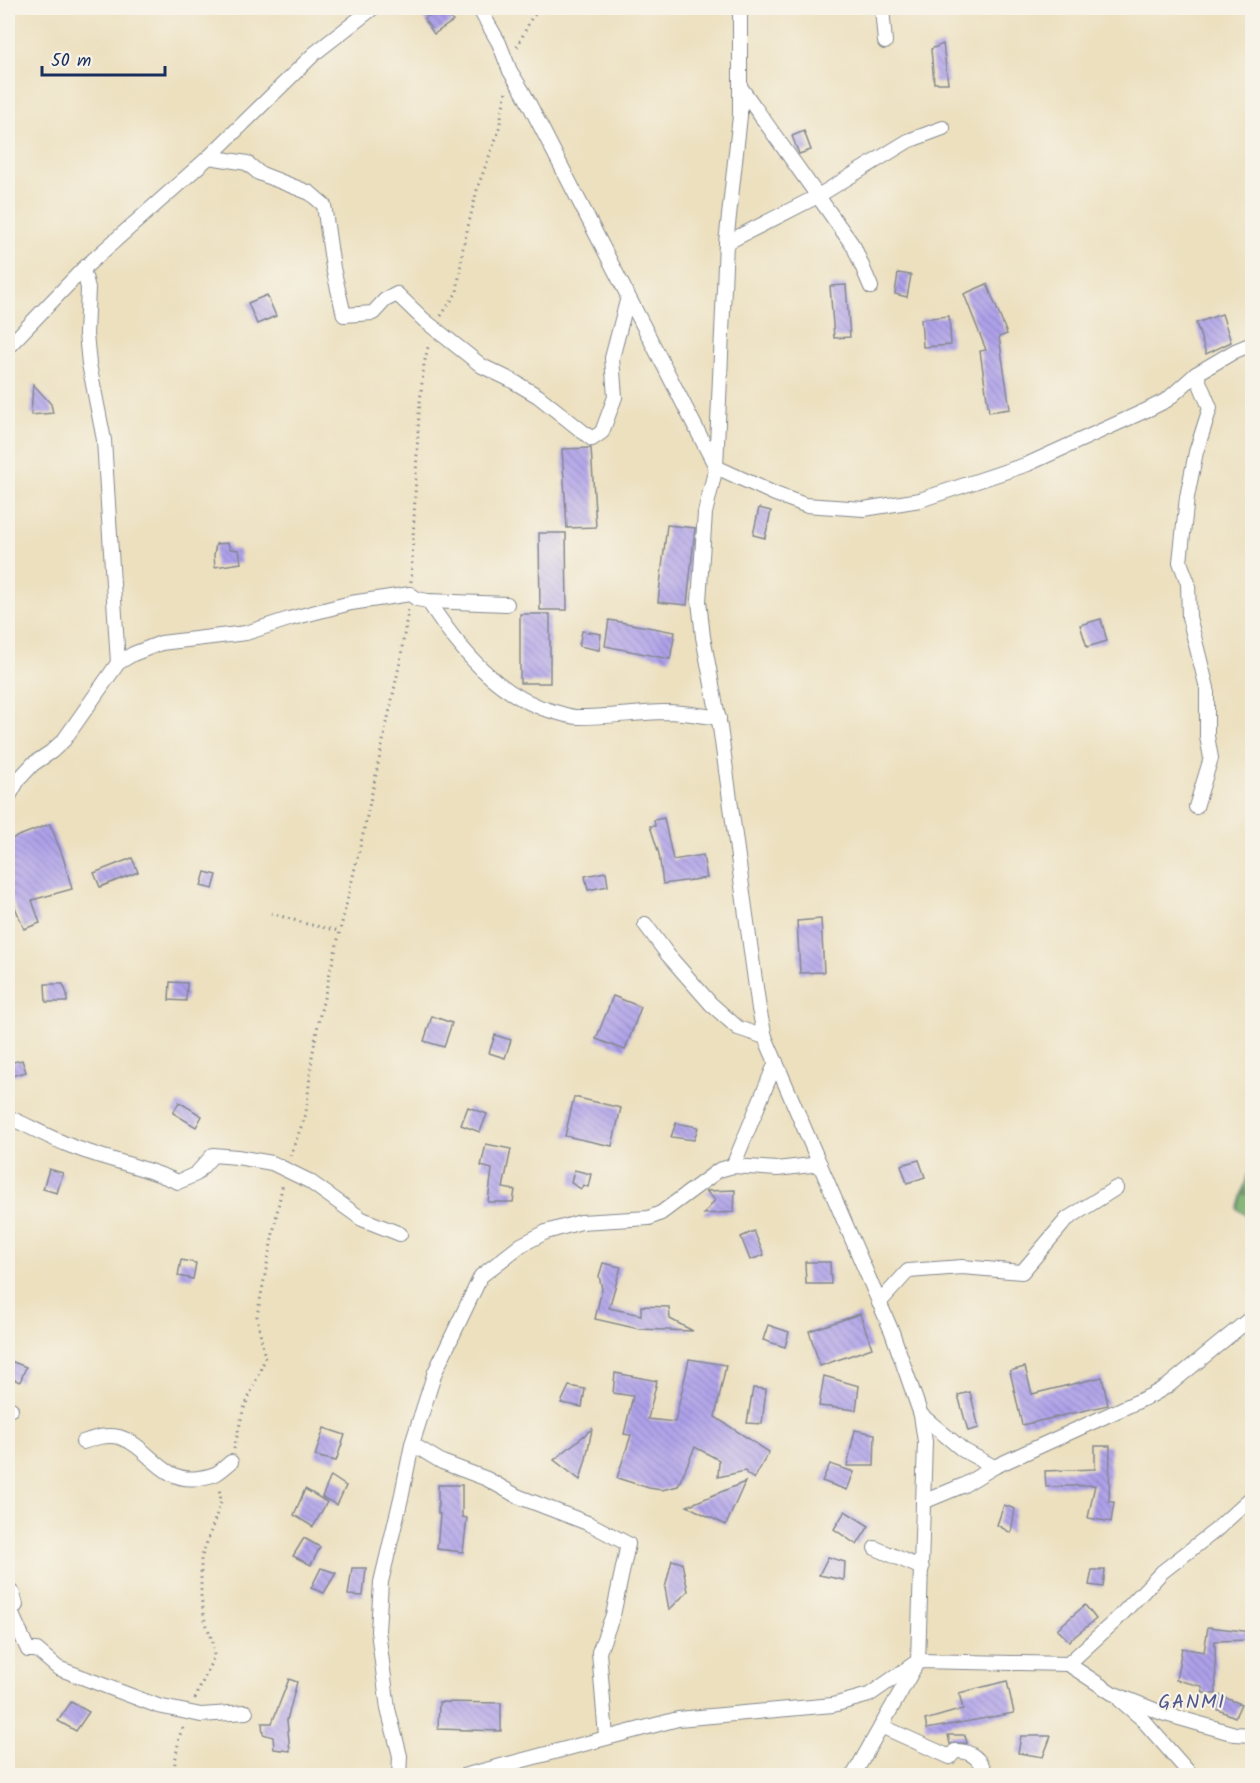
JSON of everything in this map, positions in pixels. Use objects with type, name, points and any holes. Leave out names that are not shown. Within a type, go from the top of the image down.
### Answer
[{"type":"street","points":[[8,347],[83,269],[209,157],[315,53],[373,8]]},
{"type":"street","points":[[479,8],[716,467],[775,494],[806,505],[864,509],[920,500],[1028,464],[1149,409],[1167,400],[1196,374],[1234,351],[1252,344]]},
{"type":"street","points":[[740,8],[740,116],[726,243],[716,467],[705,513],[699,601],[703,637],[719,718],[759,1009],[765,1037],[879,1303],[921,1415],[925,1442],[918,1661],[853,1776]]},
{"type":"street","points":[[882,8],[885,42]]},
{"type":"street","points":[[741,88],[854,247],[870,287]]},
{"type":"street","points":[[726,243],[818,196],[908,141],[943,128]]},
{"type":"street","points":[[209,157],[247,163],[259,173],[310,193],[324,205],[333,268],[344,315],[373,313],[385,300],[397,294],[482,366],[538,396],[592,439],[602,432],[615,398],[612,358],[628,297]]},
{"type":"street","points":[[83,269],[88,288],[86,334],[89,364],[104,440],[118,663]]},
{"type":"street","points":[[1196,374],[1210,408],[1196,452],[1186,508],[1180,562],[1188,583],[1189,617],[1207,688],[1207,736],[1211,758],[1196,807]]},
{"type":"street","points":[[8,798],[18,780],[33,764],[64,740],[118,663],[133,654],[161,643],[246,633],[351,603],[410,594],[417,599],[428,601],[507,604]]},
{"type":"street","points":[[428,601],[464,652],[496,682],[520,700],[574,717],[663,712],[690,713],[719,718]]},
{"type":"street","points":[[645,924],[668,955],[711,1004],[738,1028],[765,1037]]},
{"type":"street","points":[[733,1166],[776,1062]]},
{"type":"street","points":[[8,1117],[70,1146],[160,1174],[177,1182],[196,1174],[213,1155],[237,1156],[272,1163],[309,1181],[362,1219],[400,1234]]},
{"type":"street","points":[[400,1775],[400,1756],[388,1709],[378,1631],[381,1582],[412,1444],[435,1372],[481,1276],[521,1245],[546,1232],[581,1222],[649,1218],[661,1213],[719,1170],[733,1166],[777,1169],[820,1164]]},
{"type":"street","points":[[879,1303],[908,1271],[962,1267],[1022,1272],[1067,1219],[1116,1188]]},
{"type":"street","points":[[923,1502],[964,1485],[994,1467],[1152,1395],[1169,1385],[1252,1317]]},
{"type":"street","points":[[921,1415],[963,1450],[994,1467]]},
{"type":"street","points":[[83,1442],[105,1435],[121,1438],[176,1477],[183,1478],[217,1475],[231,1462]]},
{"type":"street","points":[[412,1444],[442,1462],[487,1479],[517,1496],[590,1524],[628,1544],[613,1615],[599,1652],[606,1737]]},
{"type":"street","points":[[1068,1664],[1116,1620],[1162,1572],[1216,1530],[1252,1497]]},
{"type":"street","points":[[875,1548],[922,1568]]},
{"type":"street","points":[[8,1589],[13,1594],[16,1605],[11,1612],[28,1650],[37,1650],[58,1668],[158,1706],[201,1715],[246,1712]]},
{"type":"street","points":[[463,1776],[678,1719],[833,1704],[869,1695],[918,1661],[1068,1664],[1112,1693],[1141,1718],[1192,1776]]},
{"type":"street","points":[[1112,1693],[1162,1713],[1235,1734],[1252,1735]]},
{"type":"street","points":[[881,1726],[950,1756],[955,1751],[965,1751],[980,1759],[987,1776]]},
{"type":"path","points":[[173,1776],[179,1737],[214,1656],[213,1643],[205,1620],[201,1597],[201,1559],[221,1502],[219,1481],[231,1462],[243,1411],[265,1359],[257,1316],[285,1170],[306,1114],[312,1057],[400,662],[410,594],[419,411],[424,364],[433,326],[458,292],[466,237],[478,186],[498,133],[515,51],[532,16],[543,8]]},
{"type":"path","points":[[271,913],[339,931]]},
{"type":"green space","points":[[1252,1161],[1252,1219],[1237,1209]]},
{"type":"building","points":[[443,8],[453,21],[434,34],[424,19]]},
{"type":"building","points":[[943,44],[948,83],[934,83],[931,49]]},
{"type":"building","points":[[804,131],[811,150],[799,154],[792,136]]},
{"type":"building","points":[[898,273],[911,275],[907,297],[895,294]]},
{"type":"building","points":[[987,284],[1007,334],[999,337],[1010,409],[989,412],[980,351],[986,350],[964,294]]},
{"type":"building","points":[[846,285],[850,337],[834,338],[830,286]]},
{"type":"building","points":[[267,295],[276,316],[257,324],[248,303]]},
{"type":"building","points":[[1222,314],[1231,342],[1206,354],[1196,323]]},
{"type":"building","points":[[949,316],[951,345],[923,347],[921,319]]},
{"type":"building","points":[[33,384],[51,404],[53,413],[31,415]]},
{"type":"building","points":[[591,448],[596,527],[567,528],[562,449]]},
{"type":"building","points":[[759,508],[771,511],[765,538],[753,535]]},
{"type":"building","points":[[667,525],[695,528],[687,605],[658,602]]},
{"type":"building","points":[[539,533],[566,533],[567,610],[540,610]]},
{"type":"building","points":[[228,543],[230,549],[239,550],[241,563],[215,567],[216,544]]},
{"type":"building","points":[[520,614],[550,614],[550,683],[520,683]]},
{"type":"building","points":[[1101,619],[1107,641],[1087,647],[1080,625]]},
{"type":"building","points":[[609,620],[675,632],[670,659],[605,646]]},
{"type":"building","points":[[582,631],[601,634],[599,650],[579,646]]},
{"type":"building","points":[[664,818],[673,860],[703,855],[707,878],[663,884],[659,854],[650,826],[655,826],[654,820]]},
{"type":"building","points":[[50,824],[72,889],[32,900],[40,923],[24,929],[10,895],[8,896],[8,840]]},
{"type":"building","points":[[132,858],[138,872],[100,887],[94,873]]},
{"type":"building","points":[[205,872],[217,875],[213,889],[201,886]]},
{"type":"building","points":[[606,872],[608,886],[588,890],[585,876]]},
{"type":"building","points":[[821,919],[824,972],[800,973],[797,921]]},
{"type":"building","points":[[170,982],[187,983],[186,1001],[169,1000]]},
{"type":"building","points":[[45,984],[63,984],[67,1002],[46,1002]]},
{"type":"building","points":[[613,996],[641,1007],[625,1050],[596,1039]]},
{"type":"building","points":[[432,1016],[452,1023],[444,1047],[424,1041]]},
{"type":"building","points":[[495,1035],[511,1040],[505,1058],[489,1053]]},
{"type":"building","points":[[22,1060],[26,1072],[11,1076],[8,1063]]},
{"type":"building","points":[[574,1097],[621,1108],[612,1146],[565,1136]]},
{"type":"building","points":[[179,1102],[202,1116],[196,1127],[173,1113]]},
{"type":"building","points":[[468,1107],[487,1114],[480,1132],[461,1125]]},
{"type":"building","points":[[676,1123],[698,1127],[694,1140],[671,1137]]},
{"type":"building","points":[[486,1144],[511,1149],[503,1188],[515,1190],[513,1202],[488,1202],[492,1169],[481,1166]]},
{"type":"building","points":[[919,1160],[925,1177],[907,1183],[901,1165]]},
{"type":"building","points":[[49,1169],[63,1173],[57,1193],[43,1189]]},
{"type":"building","points":[[574,1170],[591,1174],[588,1187],[583,1185],[581,1189],[571,1183]]},
{"type":"building","points":[[735,1190],[734,1212],[704,1214],[715,1200],[706,1191]]},
{"type":"building","points":[[754,1231],[764,1255],[750,1260],[741,1237]]},
{"type":"building","points":[[181,1260],[196,1263],[193,1279],[178,1276]]},
{"type":"building","points":[[805,1262],[830,1262],[831,1284],[806,1284]]},
{"type":"building","points":[[603,1263],[621,1267],[609,1308],[641,1315],[641,1306],[669,1307],[670,1319],[693,1331],[639,1329],[595,1319],[602,1289],[599,1276]]},
{"type":"building","points":[[860,1314],[872,1348],[820,1366],[809,1331]]},
{"type":"building","points":[[768,1325],[789,1332],[785,1347],[763,1340]]},
{"type":"building","points":[[689,1359],[726,1365],[715,1417],[769,1452],[754,1479],[745,1471],[718,1477],[719,1460],[695,1447],[678,1486],[662,1490],[617,1478],[631,1435],[624,1434],[633,1396],[613,1393],[615,1373],[657,1381],[648,1419],[675,1422]]},
{"type":"building","points":[[8,1360],[26,1367],[20,1382],[8,1377]]},
{"type":"building","points":[[1025,1367],[1032,1394],[1102,1377],[1108,1405],[1022,1425],[1010,1371]]},
{"type":"building","points":[[824,1376],[859,1386],[856,1410],[819,1406]]},
{"type":"building","points":[[569,1386],[585,1389],[582,1407],[561,1403]]},
{"type":"building","points":[[753,1388],[766,1389],[762,1424],[747,1423]]},
{"type":"building","points":[[970,1392],[979,1428],[968,1431],[958,1395]]},
{"type":"building","points":[[324,1428],[345,1435],[336,1461],[315,1456]]},
{"type":"building","points":[[592,1429],[586,1459],[580,1480],[554,1460]]},
{"type":"building","points":[[855,1430],[875,1434],[874,1466],[847,1466]]},
{"type":"building","points":[[1095,1446],[1110,1446],[1109,1502],[1114,1502],[1111,1522],[1088,1518],[1095,1485],[1046,1487],[1045,1471],[1095,1469]]},
{"type":"building","points":[[830,1464],[854,1472],[847,1490],[822,1481]]},
{"type":"building","points":[[331,1476],[346,1486],[337,1505],[322,1497]]},
{"type":"building","points":[[745,1482],[726,1525],[687,1506]]},
{"type":"building","points":[[438,1485],[462,1485],[462,1517],[467,1518],[463,1552],[437,1549],[440,1514],[438,1514]]},
{"type":"building","points":[[305,1489],[327,1502],[313,1527],[294,1515]]},
{"type":"building","points":[[1004,1505],[1015,1509],[1011,1533],[997,1525]]},
{"type":"building","points":[[845,1511],[869,1526],[857,1545],[834,1529]]},
{"type":"building","points":[[304,1538],[320,1547],[311,1565],[293,1556]]},
{"type":"building","points":[[828,1557],[845,1562],[844,1580],[819,1575]]},
{"type":"building","points":[[672,1560],[682,1563],[688,1591],[669,1610],[665,1588]]},
{"type":"building","points":[[321,1568],[336,1573],[324,1593],[311,1588]]},
{"type":"building","points":[[352,1568],[366,1568],[363,1596],[348,1595]]},
{"type":"building","points":[[1092,1570],[1105,1570],[1103,1587],[1089,1585]]},
{"type":"building","points":[[1085,1605],[1096,1619],[1069,1641],[1057,1629]]},
{"type":"building","points":[[1208,1627],[1252,1632],[1252,1640],[1215,1641],[1216,1694],[1203,1693],[1202,1686],[1176,1680],[1182,1648],[1204,1652]]},
{"type":"building","points":[[289,1679],[297,1682],[287,1720],[290,1751],[274,1749],[273,1737],[263,1734],[262,1723],[272,1723]]},
{"type":"building","points":[[1007,1681],[1014,1713],[927,1729],[925,1720],[963,1709],[959,1693]]},
{"type":"building","points":[[1218,1695],[1241,1704],[1235,1717],[1214,1708]]},
{"type":"building","points":[[71,1702],[89,1712],[76,1731],[58,1721]]},
{"type":"building","points":[[439,1702],[501,1703],[501,1731],[438,1729]]},
{"type":"building","points":[[948,1735],[965,1735],[967,1743],[950,1744]]},
{"type":"building","points":[[1021,1736],[1051,1736],[1043,1757],[1018,1753]]},
{"type":"district","name":"GANMI","points":[[1192,1703]]}]
